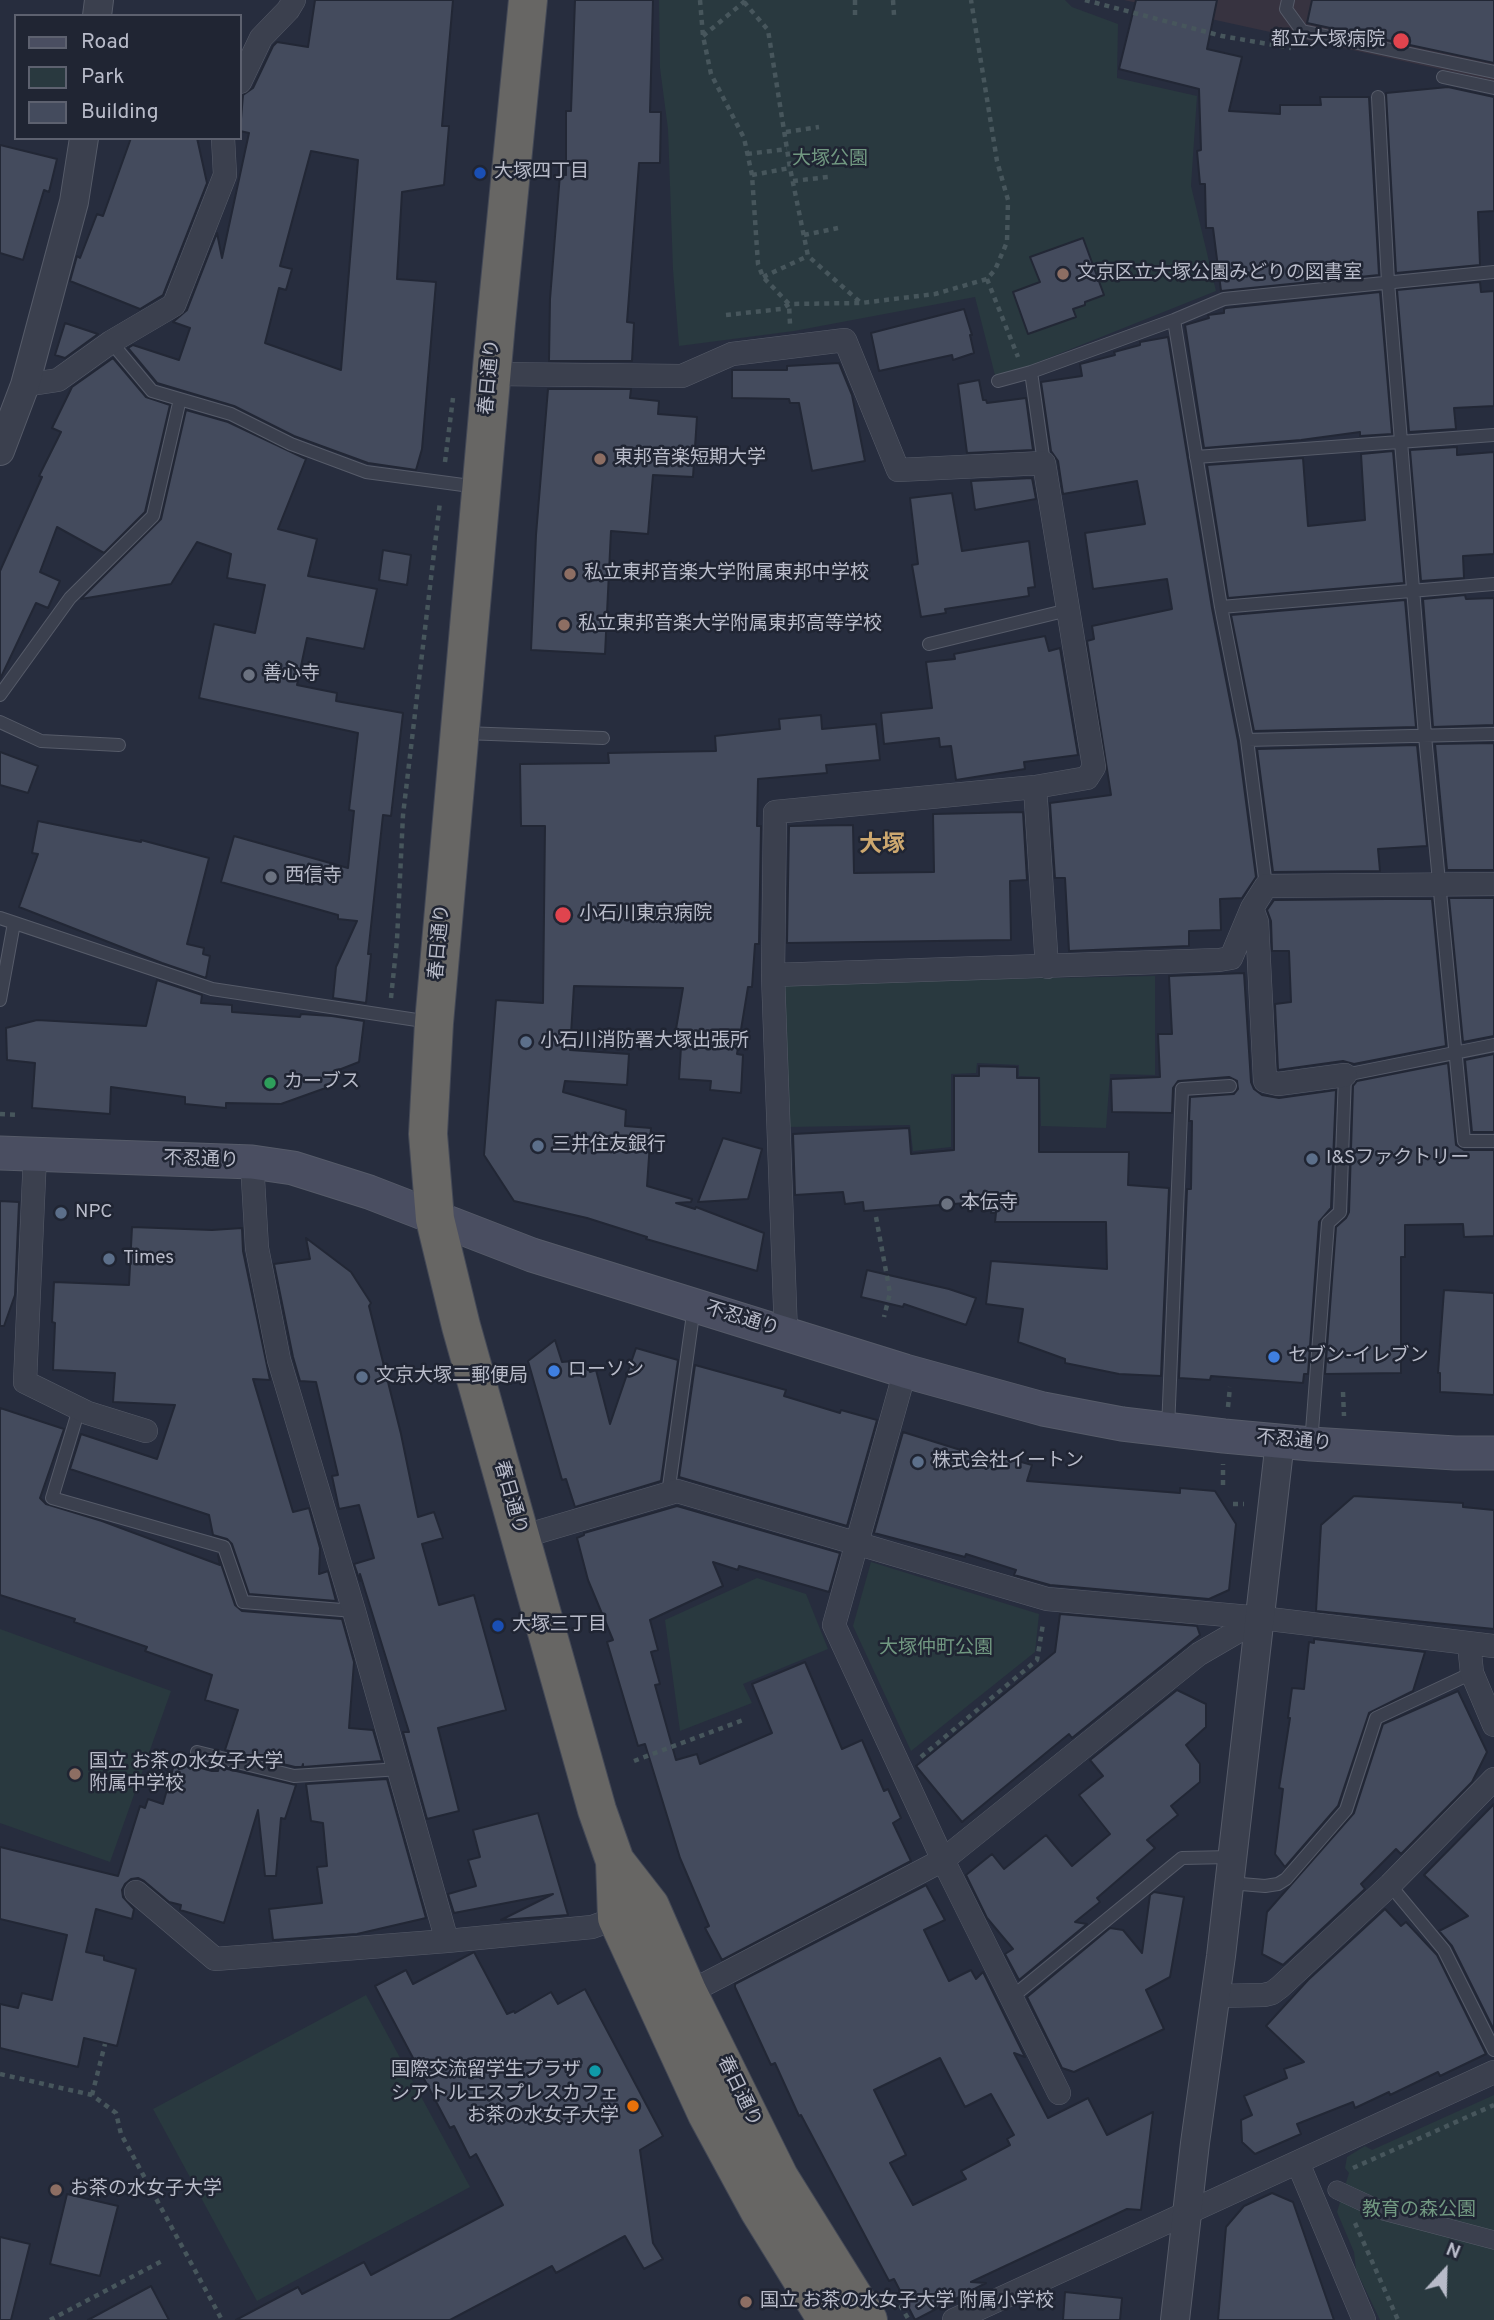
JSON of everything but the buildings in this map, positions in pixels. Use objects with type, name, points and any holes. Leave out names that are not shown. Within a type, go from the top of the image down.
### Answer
[{"type":"highway","name":"春日通り","points":[[528,0],[434,1023],[428,1134],[435,1219],[448,1279],[597,1810],[615,1861],[617,1919],[707,2114],[759,2210],[827,2320]]},
{"type":"highway","name":"春日通り","points":[[615,1861],[650,1906],[688,1993],[779,2177],[882,2310]]},
{"type":"main road","name":"不忍通り","points":[[0,1153],[252,1163],[293,1168],[327,1177],[532,1255],[905,1371],[1044,1409],[1122,1424],[1295,1443],[1494,1453]]},
{"type":"street","points":[[242,78],[261,38],[288,10],[293,0]]},
{"type":"street","points":[[0,451],[6,411],[25,385],[74,202],[84,140]]},
{"type":"street","points":[[25,385],[58,380],[111,342],[174,305],[225,175],[222,140]]},
{"type":"street","points":[[492,374],[681,376],[732,354],[845,340],[898,470],[1044,463],[1094,767],[1087,778],[1035,787],[775,812],[774,975],[786,1334]]},
{"type":"street","points":[[1035,787],[1047,967]]},
{"type":"street","points":[[774,975],[1219,960],[1231,958],[1252,908],[1266,886],[1494,884]]},
{"type":"street","points":[[1252,908],[1257,922],[1265,1082],[1278,1084],[1345,1075]]},
{"type":"street","points":[[35,1155],[25,1382],[79,1409],[146,1430]]},
{"type":"street","points":[[252,1163],[257,1248],[279,1360],[400,1769],[447,1941]]},
{"type":"street","points":[[905,1371],[834,1625],[943,1860],[1059,2093]]},
{"type":"street","points":[[1175,2320],[1186,2212],[1261,1618],[1295,1443]]},
{"type":"street","points":[[521,1537],[677,1491],[1047,1599],[1261,1618],[1494,1646]]},
{"type":"street","points":[[688,1993],[943,1860],[1199,1654],[1261,1618]]},
{"type":"street","points":[[1469,1644],[1472,1673],[1494,1725]]},
{"type":"street","points":[[1215,1996],[1272,1993],[1390,1885],[1494,1779]]},
{"type":"street","points":[[136,1892],[215,1959],[592,1927],[617,1919]]},
{"type":"street","points":[[954,2320],[1494,2072]]},
{"type":"street","points":[[1298,2163],[1364,2320]]},
{"type":"street","points":[[1337,2190],[1380,2210],[1494,2240]]},
{"type":"lane","points":[[1288,0],[1286,9],[1302,31],[1494,72]]},
{"type":"lane","points":[[1443,77],[1494,88]]},
{"type":"lane","points":[[1378,97],[1388,282],[1425,736],[1464,1141],[1494,1141]]},
{"type":"lane","points":[[998,381],[1174,320],[1224,299],[1494,272]]},
{"type":"lane","points":[[1174,320],[1221,607],[1247,740],[1266,886]]},
{"type":"lane","points":[[111,342],[152,391],[231,414],[291,443],[366,472],[482,487]]},
{"type":"lane","points":[[1028,372],[1044,463]]},
{"type":"lane","points":[[0,695],[70,598],[153,516],[180,399]]},
{"type":"lane","points":[[1196,457],[1494,435]]},
{"type":"lane","points":[[1221,607],[1494,584]]},
{"type":"lane","points":[[929,644],[1068,610]]},
{"type":"lane","points":[[0,722],[41,741],[119,745]]},
{"type":"lane","points":[[460,733],[603,738]]},
{"type":"lane","points":[[1247,740],[1494,734]]},
{"type":"lane","points":[[0,918],[212,989],[434,1023]]},
{"type":"lane","points":[[0,1000],[14,923]]},
{"type":"lane","points":[[1295,1443],[1328,1223],[1340,1212],[1345,1075],[1494,1045]]},
{"type":"lane","points":[[1168,1429],[1182,1089],[1230,1086]]},
{"type":"lane","points":[[667,1494],[694,1305]]},
{"type":"lane","points":[[79,1409],[52,1498],[223,1547],[243,1602],[354,1611]]},
{"type":"lane","points":[[1012,1998],[1182,1858],[1229,1870],[1265,1886],[1278,1884],[1286,1879],[1346,1810],[1376,1718],[1472,1673]]},
{"type":"lane","points":[[197,1752],[294,1776],[400,1769]]},
{"type":"lane","points":[[1390,1885],[1444,1950],[1494,2050]]},
{"type":"path","points":[[700,0],[703,36],[711,74],[744,138],[752,175],[758,264],[763,277],[789,304],[791,346]]},
{"type":"path","points":[[855,0],[855,20]]},
{"type":"path","points":[[893,0],[894,15]]},
{"type":"path","points":[[726,315],[781,309],[789,304],[861,303],[935,294],[988,279],[995,270],[1007,242],[1008,200],[997,161],[971,0]]},
{"type":"path","points":[[1085,0],[1222,36],[1300,49]]},
{"type":"path","points":[[703,36],[744,1],[768,30],[790,168],[808,256],[861,303]]},
{"type":"path","points":[[786,132],[819,127]]},
{"type":"path","points":[[747,154],[787,149]]},
{"type":"path","points":[[752,175],[790,168]]},
{"type":"path","points":[[793,181],[828,177]]},
{"type":"path","points":[[804,235],[838,228]]},
{"type":"path","points":[[763,277],[808,256]]},
{"type":"path","points":[[988,279],[1028,372]]},
{"type":"path","points":[[390,1016],[403,815],[454,388]]},
{"type":"path","points":[[0,1114],[19,1115]]},
{"type":"path","points":[[876,1217],[890,1293],[884,1317]]},
{"type":"path","points":[[902,1772],[1037,1660],[1047,1599]]},
{"type":"path","points":[[634,1761],[743,1720]]},
{"type":"path","points":[[92,2095],[105,2044]]},
{"type":"path","points":[[0,2074],[92,2095],[116,2113],[121,2134],[222,2320]]},
{"type":"path","points":[[1337,2190],[1398,2320]]},
{"type":"path","points":[[50,2320],[164,2260]]},
{"type":"path","points":[[882,2310],[909,2320]]},
{"type":"shaded area","name":"都立大塚病院","points":[[1124,0],[1494,0],[1494,81]]},
{"type":"green space","name":"大塚公園","points":[[659,0],[1065,0],[1072,7],[1118,24],[1117,78],[1197,96],[1191,186],[1216,291],[996,379],[975,297],[794,331],[679,346],[673,270],[668,129],[660,68]]},
{"type":"green space","points":[[1155,976],[1155,1075],[1110,1074],[1106,1128],[1041,1126],[1040,1077],[1019,1076],[1019,1065],[977,1063],[976,1073],[951,1074],[951,1147],[913,1151],[910,1125],[788,1127],[783,989],[788,983]]},
{"type":"green space","name":"大塚仲町公園","points":[[871,1562],[1039,1614],[1035,1652],[911,1751],[853,1626]]},
{"type":"green space","points":[[757,1578],[806,1594],[828,1649],[743,1684],[752,1703],[680,1731],[665,1620]]},
{"type":"green space","points":[[0,1629],[171,1691],[110,1862],[0,1823]]},
{"type":"green space","points":[[366,1995],[470,2187],[257,2301],[153,2109]]},
{"type":"green space","name":"教育の森公園","points":[[1494,2095],[1494,2320],[1380,2320],[1356,2270],[1354,2252],[1337,2212],[1349,2173],[1345,2168],[1347,2157],[1365,2146],[1372,2150]]},
{"type":"place","name":"都立大塚病院","points":[[1401,41]]},
{"type":"place","name":"大塚四丁目","points":[[480,173]]},
{"type":"place","name":"文京区立大塚公園みどりの図書室","points":[[1063,274]]},
{"type":"place","name":"東邦音楽短期大学","points":[[600,459]]},
{"type":"place","name":"私立東邦音楽大学附属東邦中学校","points":[[570,574]]},
{"type":"place","name":"私立東邦音楽大学附属東邦高等学校","points":[[564,625]]},
{"type":"place","name":"善心寺","points":[[249,675]]},
{"type":"place","name":"西信寺","points":[[271,877]]},
{"type":"place","name":"小石川東京病院","points":[[563,915]]},
{"type":"place","name":"小石川消防署大塚出張所","points":[[526,1042]]},
{"type":"place","name":"カーブス","points":[[270,1083]]},
{"type":"place","name":"三井住友銀行","points":[[538,1146]]},
{"type":"place","name":"I&Sファクトリー","points":[[1312,1159]]},
{"type":"place","name":"本伝寺","points":[[947,1204]]},
{"type":"place","name":"NPC","points":[[61,1213]]},
{"type":"place","name":"Times","points":[[109,1259]]},
{"type":"place","name":"セブン-イレブン","points":[[1274,1357]]},
{"type":"place","name":"ローソン","points":[[554,1371]]},
{"type":"place","name":"文京大塚二郵便局","points":[[362,1377]]},
{"type":"place","name":"株式会社イートン","points":[[918,1462]]},
{"type":"place","name":"大塚三丁目","points":[[498,1626]]},
{"type":"place","name":"国立 お茶の水女子大学 附属中学校","points":[[75,1774]]},
{"type":"place","name":"国際交流留学生プラザ","points":[[595,2071]]},
{"type":"place","name":"シアトルエスプレスカフェ お茶の水女子大学","points":[[633,2106]]},
{"type":"place","name":"お茶の水女子大学","points":[[56,2190]]},
{"type":"place","name":"国立 お茶の水女子大学 附属小学校","points":[[746,2302]]},
{"type":"district","name":"大塚","points":[[882,846]]}]
